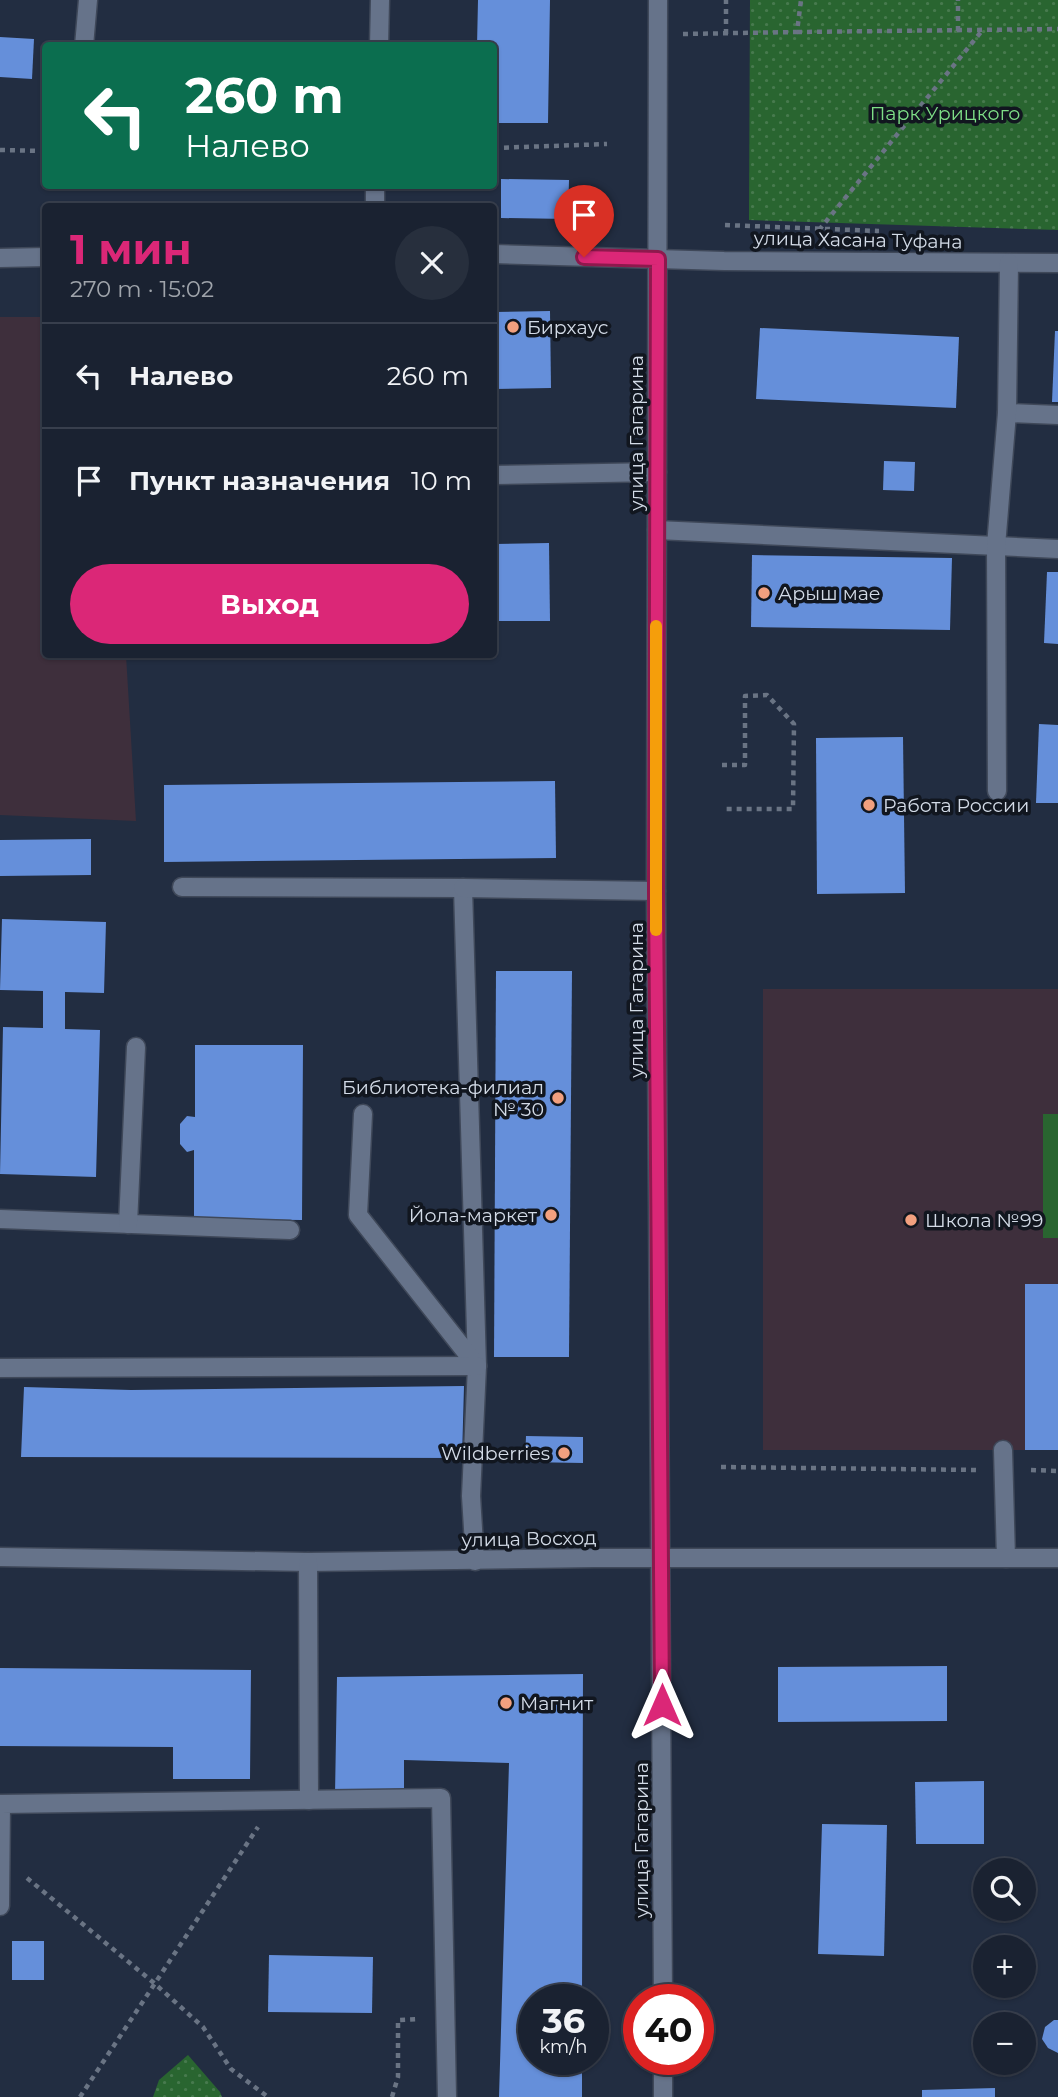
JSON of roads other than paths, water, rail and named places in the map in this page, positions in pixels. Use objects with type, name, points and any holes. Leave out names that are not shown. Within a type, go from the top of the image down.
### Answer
[{"type":"street","points":[[84,42],[88,0]]},
{"type":"street","points":[[379,42],[380,0]]},
{"type":"street","name":"улица Гагарина","points":[[658,0],[656,891],[663,1984]]},
{"type":"street","name":"улица Хасана Туфана","points":[[497,254],[724,261],[1058,263]]},
{"type":"street","points":[[0,258],[42,257]]},
{"type":"street","points":[[997,791],[996,546],[1006,413],[1009,263]]},
{"type":"street","points":[[1006,413],[1058,415]]},
{"type":"street","points":[[497,475],[657,472]]},
{"type":"street","points":[[657,530],[1058,549]]},
{"type":"street","points":[[182,887],[656,891]]},
{"type":"street","points":[[463,888],[477,1366],[471,1496],[475,1560]]},
{"type":"street","points":[[128,1224],[136,1047]]},
{"type":"street","points":[[363,1114],[358,1215],[477,1366]]},
{"type":"street","points":[[0,1219],[290,1230]]},
{"type":"street","points":[[0,1368],[477,1366]]},
{"type":"street","points":[[1003,1450],[1006,1558]]},
{"type":"street","name":"улица Восход","points":[[0,1557],[308,1562],[660,1558],[1058,1558]]},
{"type":"street","points":[[308,1562],[309,1800]]},
{"type":"street","points":[[0,1906],[1,1804],[441,1798],[447,2097]]},
{"type":"street","points":[[663,2075],[663,2097]]},
{"type":"place","name":"Бирхаус","points":[[513,327]]},
{"type":"place","name":"Арыш мае","points":[[764,593]]},
{"type":"place","name":"Работа России","points":[[869,805]]},
{"type":"place","name":"Библиотека-филиал № 30","points":[[558,1098]]},
{"type":"place","name":"Йола-маркет","points":[[551,1215]]},
{"type":"place","name":"Школа №99","points":[[911,1220]]},
{"type":"place","name":"Wildberries","points":[[564,1453]]},
{"type":"place","name":"Магнит","points":[[506,1703]]},
{"type":"park label","name":"Парк Урицкого","points":[[945,113]]}]
